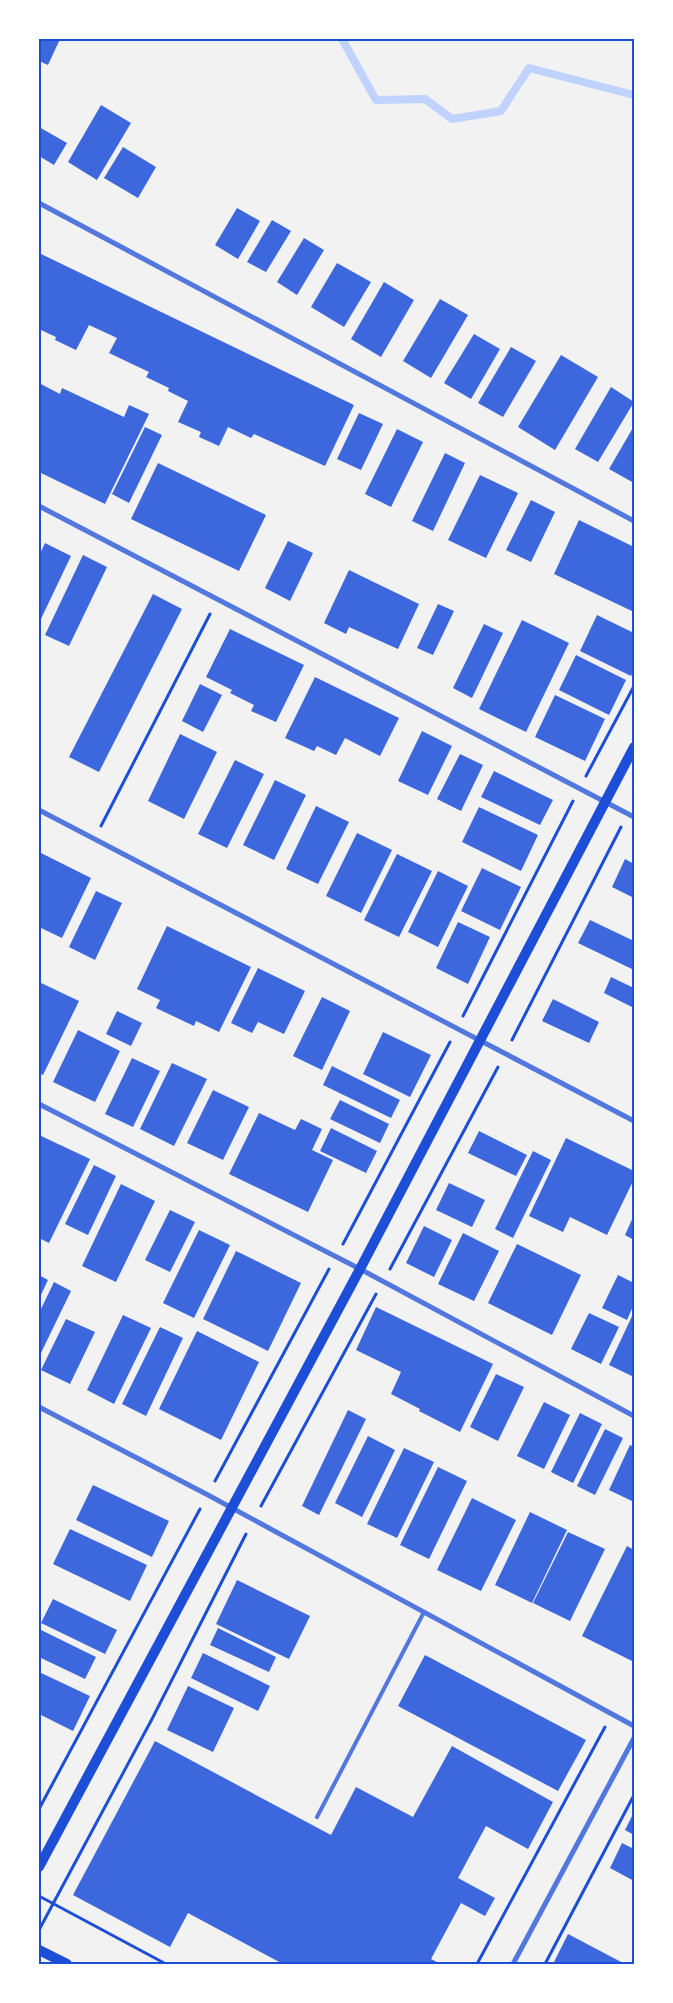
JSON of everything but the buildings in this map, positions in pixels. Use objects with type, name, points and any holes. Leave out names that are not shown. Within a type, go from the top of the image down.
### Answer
[{"type":"main road","points":[[39,1867],[360,1269],[634,747]]},
{"type":"main road","points":[[39,1950],[67,1964]]},
{"type":"street","points":[[39,203],[634,521]]},
{"type":"street","points":[[39,506],[634,817]]},
{"type":"street","points":[[39,810],[634,1120]]},
{"type":"street","points":[[39,1104],[360,1269],[634,1416]]},
{"type":"street","points":[[39,1407],[253,1519],[634,1726]]},
{"type":"street","points":[[513,1964],[634,1738]]},
{"type":"lane","points":[[317,1817],[424,1612]]},
{"type":"path","points":[[94,839],[217,600]]},
{"type":"path","points":[[39,1930],[152,1719],[253,1519],[506,1053],[628,814]]},
{"type":"path","points":[[477,1964],[599,1736],[613,1714]]},
{"type":"path","points":[[546,1964],[634,1795]]},
{"type":"path","points":[[39,1896],[166,1964]]},
{"type":"waterway","points":[[342,39],[376,100],[425,99],[452,119],[501,111],[529,68],[634,95]]}]
